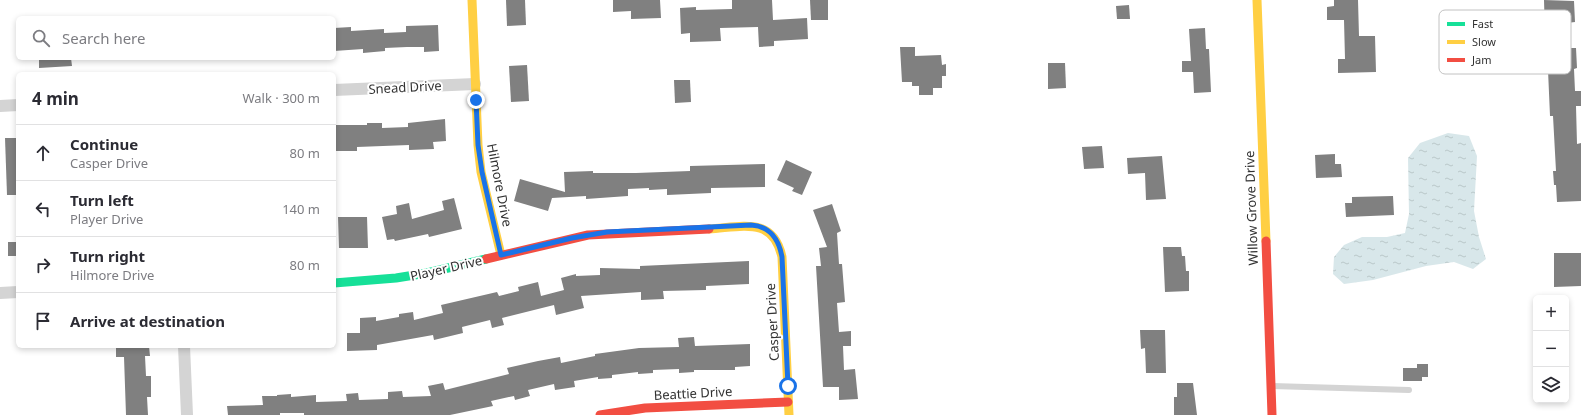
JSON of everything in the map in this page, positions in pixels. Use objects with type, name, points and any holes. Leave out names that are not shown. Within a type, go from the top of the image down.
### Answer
[{"type":"street","name":"Hilmore Drive","points":[[472,0],[479,158],[501,255]]},
{"type":"street","name":"Willow Grove Drive","points":[[1257,0],[1272,415]]},
{"type":"street","name":"Snead Drive","points":[[336,90],[475,84]]},
{"type":"street","points":[[0,106],[16,105]]},
{"type":"street","name":"Player Drive","points":[[336,283],[396,278],[427,273],[572,238],[607,232],[751,225],[758,226],[769,232]]},
{"type":"street","name":"Casper Drive","points":[[769,232],[778,241],[782,257],[789,415]]},
{"type":"street","points":[[0,293],[16,292]]},
{"type":"street","points":[[184,348],[187,415]]},
{"type":"street","name":"Beattie Drive","points":[[600,415],[644,408],[788,402]]},
{"type":"lane","points":[[1272,386],[1409,390]]},
{"type":"water","points":[[1448,133],[1469,136],[1477,156],[1474,211],[1479,237],[1486,259],[1473,269],[1454,262],[1426,266],[1373,280],[1344,284],[1333,274],[1334,257],[1344,245],[1362,237],[1387,237],[1405,233],[1409,214],[1408,158],[1420,143]]},
{"type":"building","points":[[506,0],[525,0],[526,25],[507,26]]},
{"type":"building","points":[[613,0],[660,0],[661,18],[631,19],[631,11],[613,12]]},
{"type":"building","points":[[732,0],[772,0],[773,20],[807,18],[808,39],[774,41],[774,46],[759,47],[758,27],[720,28],[721,41],[690,42],[690,33],[681,34],[680,8],[696,7],[696,10],[732,9]]},
{"type":"building","points":[[810,0],[828,0],[828,20],[811,20]]},
{"type":"building","points":[[1334,0],[1358,0],[1359,36],[1375,36],[1376,72],[1338,73],[1338,59],[1345,59],[1344,20],[1327,20],[1327,7],[1334,6]]},
{"type":"building","points":[[1544,0],[1574,1],[1575,22],[1571,22],[1571,10],[1544,10]]},
{"type":"building","points":[[1129,5],[1130,19],[1117,19],[1116,6]]},
{"type":"building","points":[[438,25],[439,51],[424,52],[424,47],[385,48],[385,51],[363,53],[363,49],[336,51],[336,28],[351,27],[351,31],[384,29],[384,33],[406,32],[406,26]]},
{"type":"building","points":[[1205,28],[1206,49],[1209,49],[1211,92],[1194,93],[1193,72],[1182,72],[1182,61],[1191,61],[1189,29]]},
{"type":"building","points":[[900,47],[915,47],[915,56],[941,55],[942,65],[946,64],[946,76],[942,76],[942,88],[933,88],[933,95],[919,95],[919,86],[912,86],[912,82],[902,82]]},
{"type":"building","points":[[1571,48],[1576,48],[1577,68],[1574,69],[1575,91],[1581,91],[1581,106],[1576,106],[1577,144],[1581,143],[1581,201],[1557,202],[1553,171],[1556,171],[1553,116],[1550,116],[1548,74],[1571,74]]},
{"type":"building","points":[[39,60],[71,60],[72,66],[39,68]]},
{"type":"building","points":[[1048,63],[1065,63],[1066,88],[1048,89]]},
{"type":"building","points":[[527,65],[529,101],[511,102],[509,66]]},
{"type":"building","points":[[674,80],[690,80],[691,102],[675,103]]},
{"type":"building","points":[[445,119],[446,141],[433,142],[434,149],[409,150],[409,145],[357,147],[357,151],[336,151],[336,125],[367,125],[367,123],[382,123],[382,128],[408,127],[408,123]]},
{"type":"building","points":[[5,138],[16,138],[16,195],[7,195]]},
{"type":"building","points":[[1102,146],[1104,168],[1084,169],[1082,147]]},
{"type":"building","points":[[1335,154],[1335,164],[1341,164],[1342,177],[1316,178],[1315,155]]},
{"type":"building","points":[[1162,156],[1166,199],[1146,200],[1145,173],[1128,174],[1127,158]]},
{"type":"building","points":[[786,160],[812,172],[802,195],[792,191],[794,188],[777,180]]},
{"type":"building","points":[[765,164],[765,187],[711,188],[711,193],[667,195],[667,189],[628,189],[628,196],[586,199],[586,196],[552,198],[548,211],[514,201],[520,179],[565,192],[564,172],[593,171],[593,173],[636,173],[690,171],[690,166]]},
{"type":"building","points":[[1393,196],[1394,215],[1346,217],[1345,203],[1352,203],[1352,197]]},
{"type":"building","points":[[454,198],[462,229],[429,237],[428,234],[395,241],[394,239],[387,240],[382,217],[397,214],[396,206],[409,203],[412,219],[444,210],[442,201]]},
{"type":"building","points":[[832,204],[841,231],[837,233],[839,264],[842,264],[845,302],[837,303],[839,332],[851,331],[851,346],[843,346],[844,370],[855,369],[858,399],[839,400],[839,387],[823,387],[816,266],[821,266],[819,248],[827,247],[813,210]]},
{"type":"building","points":[[338,217],[367,217],[368,248],[339,248]]},
{"type":"building","points":[[8,242],[16,242],[16,256],[8,256]]},
{"type":"building","points":[[1163,247],[1181,247],[1182,256],[1185,256],[1186,271],[1189,271],[1189,291],[1165,292]]},
{"type":"building","points":[[1554,253],[1581,253],[1581,286],[1554,287]]},
{"type":"building","points":[[749,261],[749,284],[706,286],[706,290],[663,291],[664,299],[641,300],[641,292],[581,296],[584,308],[556,315],[554,305],[502,318],[504,325],[492,328],[490,320],[462,327],[463,333],[434,340],[433,335],[377,345],[377,350],[347,351],[347,333],[360,333],[360,318],[376,317],[376,321],[399,317],[399,314],[413,312],[414,320],[443,313],[441,305],[497,292],[499,296],[519,291],[518,287],[538,282],[541,296],[564,290],[561,278],[576,274],[576,276],[600,275],[600,268],[640,269],[640,266]]},
{"type":"building","points":[[1140,330],[1165,330],[1166,373],[1146,373],[1145,348],[1141,349]]},
{"type":"building","points":[[694,337],[695,346],[750,344],[750,366],[735,367],[735,370],[694,370],[694,372],[679,373],[679,369],[653,370],[653,373],[638,374],[638,372],[612,375],[612,378],[598,379],[598,377],[574,381],[575,387],[555,390],[554,384],[528,390],[530,396],[515,400],[514,396],[491,401],[493,406],[450,415],[304,415],[304,413],[280,413],[280,415],[228,415],[227,406],[263,405],[262,396],[291,394],[291,397],[316,395],[316,402],[347,401],[346,394],[358,393],[359,400],[388,399],[388,392],[402,391],[403,397],[431,396],[428,386],[443,383],[445,390],[509,374],[507,368],[538,361],[560,357],[561,363],[595,356],[595,354],[639,348],[679,347],[678,338]]},
{"type":"building","points":[[116,348],[149,348],[150,356],[145,356],[146,376],[151,376],[151,397],[147,397],[148,415],[126,415],[124,357],[116,357]]},
{"type":"building","points":[[1417,364],[1428,364],[1428,377],[1422,377],[1422,381],[1403,381],[1403,368],[1417,368]]},
{"type":"building","points":[[1177,383],[1193,383],[1197,415],[1174,415],[1174,397],[1177,397]]},
{"type":"traffic: fast","points":[[336,283],[396,278],[427,273],[486,259]]},
{"type":"traffic: slow","points":[[472,0],[478,145],[481,172],[501,255]]},
{"type":"traffic: slow","points":[[1257,0],[1266,241]]},
{"type":"traffic: slow","points":[[709,229],[744,226],[754,227],[764,230],[771,235],[778,244],[782,257],[789,415]]},
{"type":"traffic: jam","points":[[486,259],[588,235],[709,229]]},
{"type":"traffic: jam","points":[[1266,241],[1272,415]]},
{"type":"traffic: jam","points":[[600,415],[645,408],[788,402]]},
{"type":"route","points":[[476,100],[478,145],[482,172],[501,255],[572,238],[607,232],[751,225],[765,229],[773,235],[778,241],[782,257],[788,386]]}]
